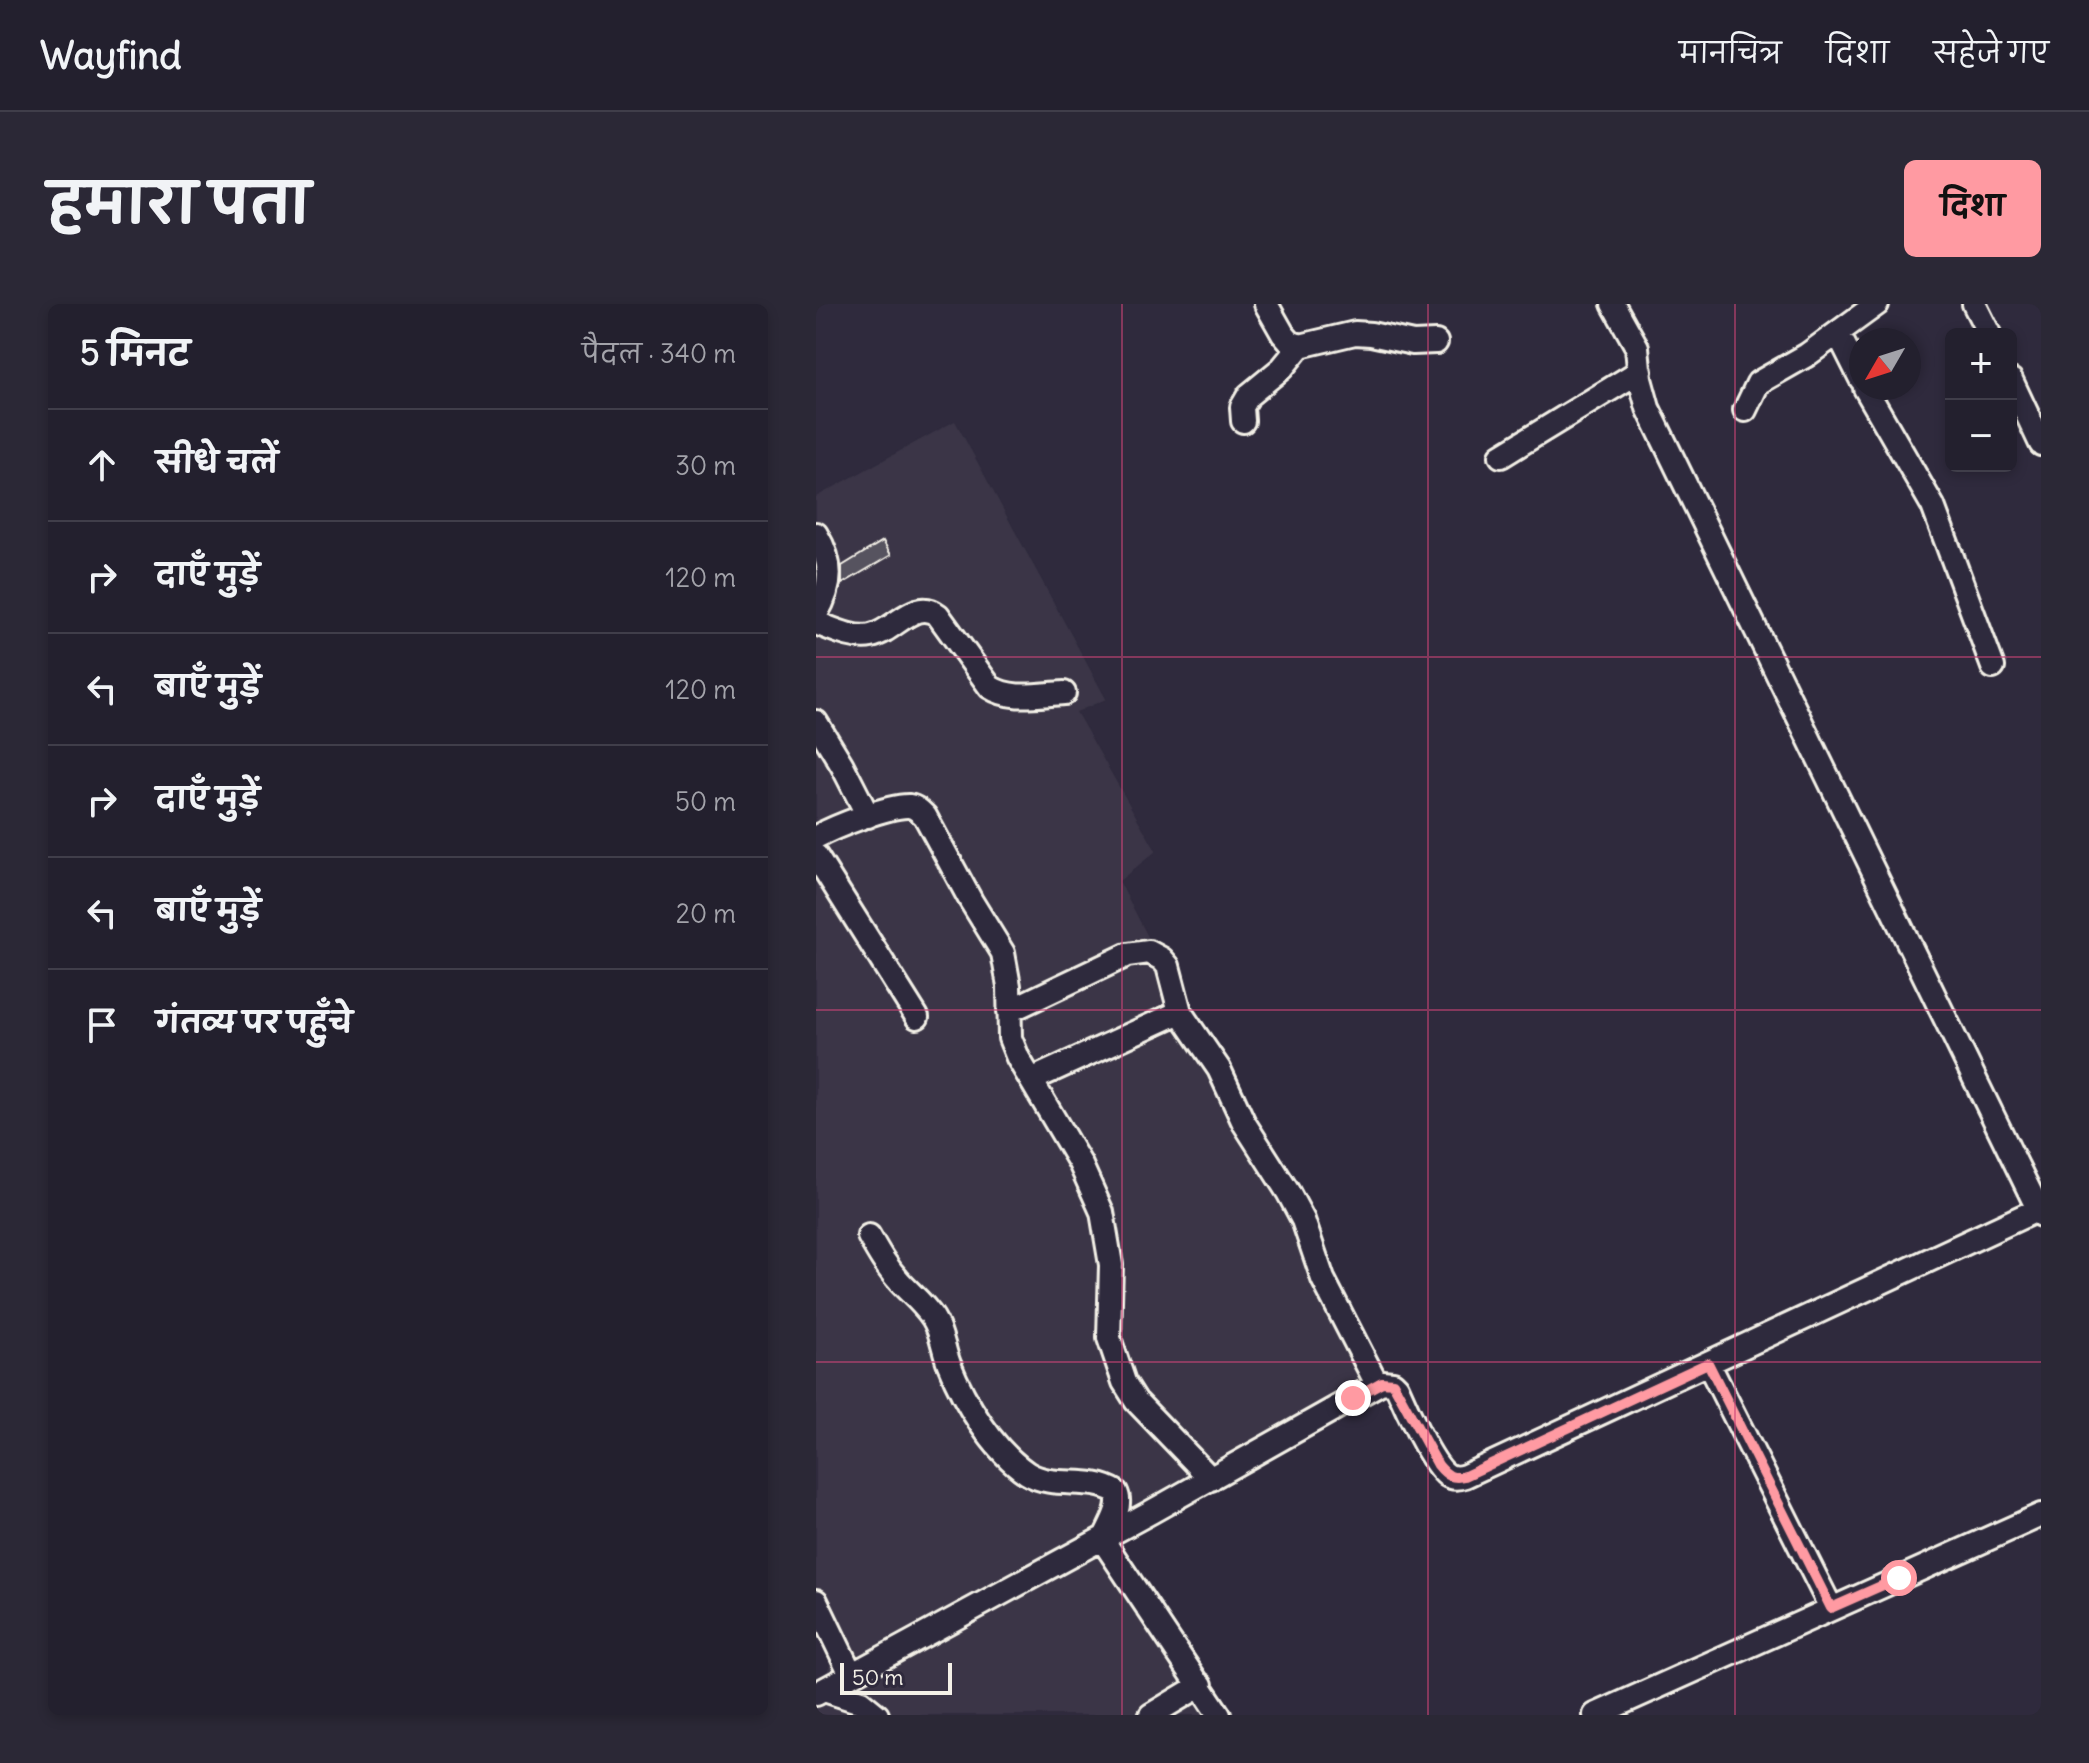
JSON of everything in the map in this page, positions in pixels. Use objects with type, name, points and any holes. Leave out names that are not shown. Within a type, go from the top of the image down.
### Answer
[{"type":"street","points":[[1266,304],[1283,334],[1290,342],[1300,346],[1355,333],[1413,343],[1436,342]]},
{"type":"street","points":[[820,1692],[1211,1479],[1377,1384],[1388,1381],[1397,1387],[1438,1465],[1449,1477],[1456,1478],[2040,1211],[1648,408],[1637,347],[1613,304]]},
{"type":"street","points":[[1745,410],[1758,383],[1838,333],[1877,304]]},
{"type":"street","points":[[1974,304],[1986,328]]},
{"type":"street","points":[[1838,333],[1849,355]]},
{"type":"street","points":[[1243,421],[1242,407],[1249,395],[1282,368],[1300,346]]},
{"type":"street","points":[[1501,456],[1640,371]]},
{"type":"street","points":[[2017,393],[2041,444]]},
{"type":"street","points":[[1872,400],[1933,506],[1993,667]]},
{"type":"street","points":[[816,534],[823,545],[831,573],[828,589],[816,614]]},
{"type":"street","points":[[816,623],[867,637],[892,627],[915,611],[923,608],[931,610],[938,615],[990,687],[999,693],[1013,696],[1064,693]]},
{"type":"street","points":[[816,722],[868,816]]},
{"type":"street","points":[[816,837],[868,816],[905,806],[925,816],[1003,953],[1009,986],[1010,1038],[1080,1163],[1102,1212],[1111,1265],[1109,1338],[1124,1382],[1136,1401],[1211,1479]]},
{"type":"street","points":[[816,856],[917,1017]]},
{"type":"street","points":[[1009,1011],[1138,951],[1157,955],[1168,966],[1180,1012],[1219,1069],[1244,1123],[1296,1206],[1323,1279],[1377,1384]]},
{"type":"street","points":[[1031,1080],[1180,1012]]},
{"type":"street","points":[[869,1236],[889,1269],[936,1322],[959,1386],[996,1443],[1013,1461],[1029,1474],[1051,1481],[1099,1485],[1116,1492],[1118,1506],[1104,1538]]},
{"type":"street","points":[[1708,1363],[1831,1608]]},
{"type":"street","points":[[1595,1715],[2041,1515]]},
{"type":"street","points":[[1104,1538],[1219,1715]]},
{"type":"street","points":[[816,1601],[851,1674]]},
{"type":"street","points":[[1151,1715],[1201,1685]]},
{"type":"street","points":[[820,1692],[861,1702],[877,1715]]},
{"type":"shaded area","points":[[955,421],[1106,699],[1076,712],[1156,851],[1119,881],[1381,1386],[1115,1534],[1224,1715],[816,1715],[816,1679],[827,1673],[831,1660],[816,1625],[816,497]]},
{"type":"building","points":[[883,541],[891,555],[842,584],[842,566]]},
{"type":"route","points":[[1353,1398],[1382,1382],[1393,1383],[1438,1465],[1449,1477],[1456,1478],[1708,1363],[1831,1608],[1899,1578]]}]
